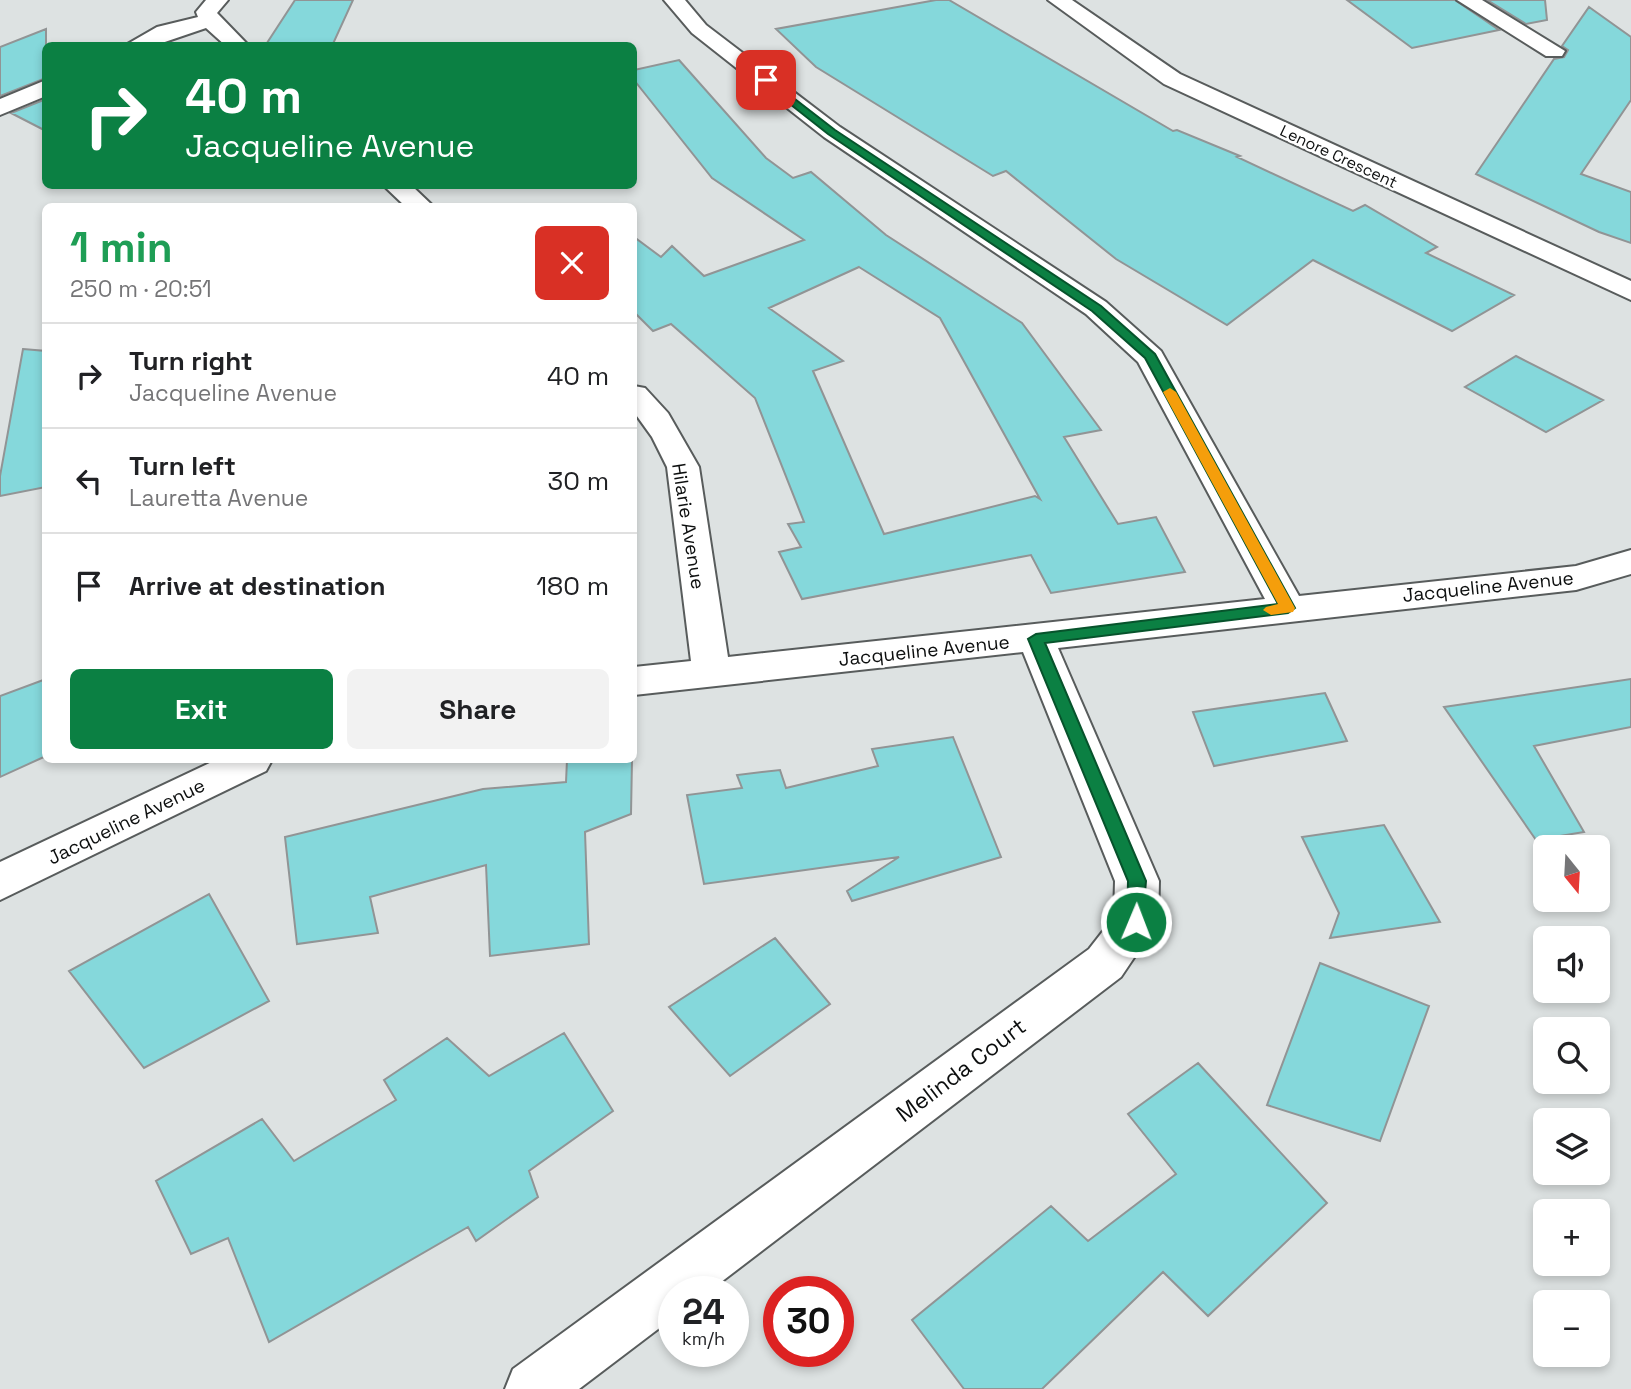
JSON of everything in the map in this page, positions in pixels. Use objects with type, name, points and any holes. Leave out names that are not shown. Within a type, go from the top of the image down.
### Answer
[{"type":"street","points":[[674,0],[699,29],[832,132],[1096,308],[1150,356],[1288,608]]},
{"type":"street","name":"Lenore Crescent","points":[[1058,0],[1172,79],[1631,292]]},
{"type":"street","points":[[1467,0],[1554,51]]},
{"type":"street","points":[[143,42],[214,10],[236,42]]},
{"type":"street","points":[[0,108],[42,89]]},
{"type":"street","points":[[400,189],[417,203]]},
{"type":"street","name":"Hilarie Avenue","points":[[637,399],[653,413],[665,430],[682,467],[711,671]]},
{"type":"street","name":"Jacqueline Avenue","points":[[637,681],[1576,578],[1631,562]]},
{"type":"street","name":"Melinda Court","points":[[533,1389],[1105,963],[1136,922],[1137,881],[1036,639]]},
{"type":"street","name":"Jacqueline Avenue","points":[[0,882],[246,763]]},
{"type":"building","points":[[295,0],[353,0],[334,42],[268,42]]},
{"type":"building","points":[[936,0],[949,0],[1173,131],[1177,130],[1240,156],[1237,157],[1353,211],[1365,205],[1437,247],[1426,253],[1514,295],[1452,331],[1313,260],[1227,325],[1116,259],[1006,171],[993,176],[816,67],[776,29]]},
{"type":"building","points":[[1347,0],[1455,0],[1499,30],[1412,48]]},
{"type":"building","points":[[1487,0],[1545,0],[1547,20],[1526,24]]},
{"type":"building","points":[[1589,7],[1631,37],[1631,100],[1581,174],[1631,192],[1631,243],[1599,232],[1476,174],[1554,59],[1564,57],[1568,50],[1562,46]]},
{"type":"building","points":[[46,29],[46,42],[42,42],[42,80],[0,96],[0,47]]},
{"type":"building","points":[[679,60],[766,158],[793,178],[811,172],[886,235],[1022,323],[1101,430],[1064,437],[1118,524],[1156,517],[1185,572],[1051,593],[1031,555],[802,599],[779,552],[801,547],[788,524],[804,522],[755,398],[671,324],[653,331],[637,315],[637,239],[661,257],[672,246],[704,276],[804,240],[712,178],[637,84],[637,69]],"holes":[[[859,267],[940,318],[1040,499],[1035,496],[884,534],[813,371],[843,361],[769,308]]]},
{"type":"building","points":[[42,101],[42,129],[11,113]]},
{"type":"building","points":[[23,349],[42,351],[42,488],[0,496],[0,476]]},
{"type":"building","points":[[1516,356],[1603,400],[1546,432],[1465,387]]},
{"type":"building","points":[[1631,679],[1631,727],[1534,746],[1584,832],[1566,835],[1533,836],[1444,707]]},
{"type":"building","points":[[42,680],[42,758],[0,777],[0,696]]},
{"type":"building","points":[[1325,693],[1347,741],[1214,766],[1193,712]]},
{"type":"building","points":[[953,737],[1001,857],[852,901],[847,891],[899,857],[704,884],[687,795],[742,788],[737,775],[780,770],[786,788],[878,766],[872,749]]},
{"type":"building","points":[[567,763],[632,763],[631,814],[585,832],[589,944],[490,956],[486,865],[370,897],[378,933],[297,944],[285,837],[483,789],[566,782]]},
{"type":"building","points":[[1384,825],[1440,922],[1330,938],[1339,913],[1302,837]]},
{"type":"building","points":[[209,894],[269,1001],[144,1068],[69,971]]},
{"type":"building","points":[[775,938],[830,1004],[730,1076],[669,1007]]},
{"type":"building","points":[[1320,963],[1429,1006],[1380,1141],[1267,1105]]},
{"type":"building","points":[[564,1033],[613,1111],[529,1171],[538,1197],[476,1241],[468,1227],[269,1342],[228,1238],[191,1254],[156,1181],[262,1119],[294,1161],[396,1100],[384,1080],[447,1038],[489,1076]]},
{"type":"building","points":[[1198,1063],[1327,1203],[1208,1316],[1163,1272],[1042,1389],[964,1389],[912,1320],[1051,1206],[1088,1241],[1176,1174],[1128,1114]]},
{"type":"slow traffic","points":[[1170,392],[1288,608],[1271,610]]},
{"type":"route","points":[[766,80],[832,132],[1096,308],[1150,356],[1288,608],[1036,639],[1137,881],[1136,922]]}]
